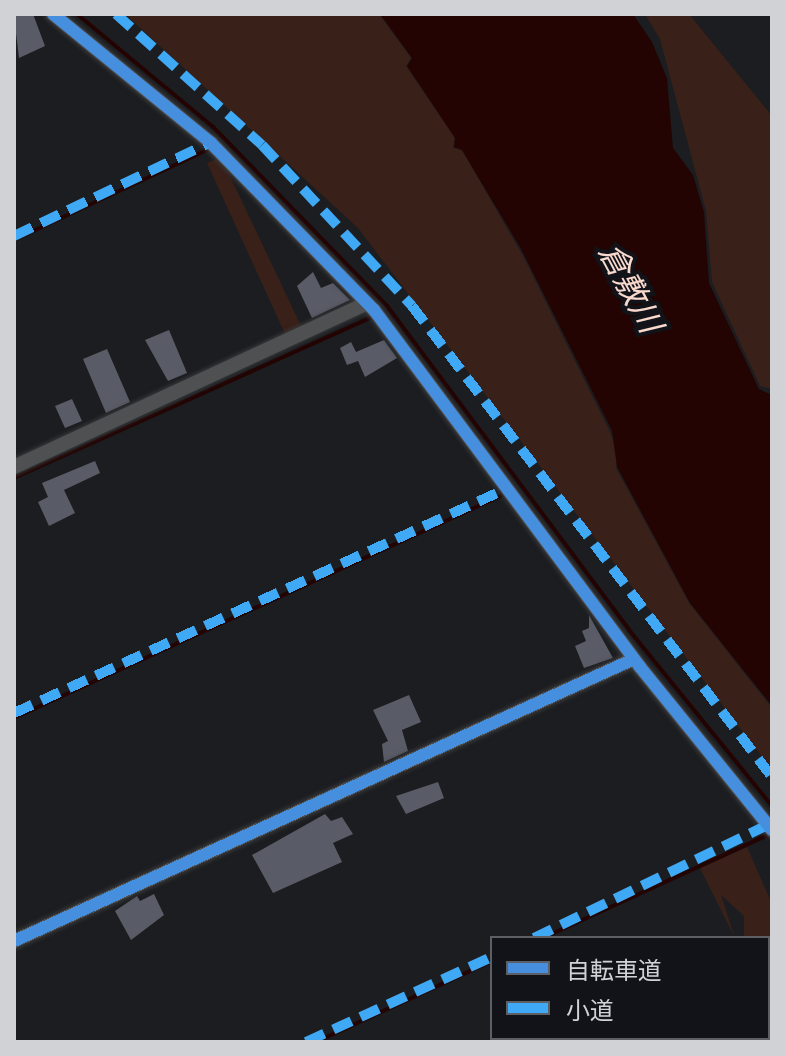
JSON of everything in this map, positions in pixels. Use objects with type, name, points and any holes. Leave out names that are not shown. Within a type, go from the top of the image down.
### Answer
[{"type":"street","points":[[53,14],[214,146],[373,310],[636,662],[772,830]]},
{"type":"street","points":[[14,467],[373,310]]},
{"type":"street","points":[[14,941],[636,662]]},
{"type":"shaded area","points":[[125,14],[379,14],[411,58],[406,66],[455,138],[453,148],[462,150],[523,256],[609,430],[618,452],[616,468],[689,603],[772,708],[772,770],[358,228]]},
{"type":"shaded area","points":[[645,14],[689,14],[772,116],[772,389],[760,386],[712,282],[706,211],[660,39]]},
{"type":"shaded area","points":[[221,157],[302,328],[286,336],[207,163]]},
{"type":"shaded area","points":[[747,847],[772,904],[772,981],[770,936],[744,936],[744,916],[721,895],[734,936],[700,868]]},
{"type":"water","name":"倉敷川","points":[[380,14],[633,14],[652,42],[667,78],[673,148],[693,175],[704,212],[709,283],[759,389],[772,395],[772,706],[690,603],[617,467],[612,431],[521,249],[462,150],[454,147],[455,138],[407,66],[412,58]]},
{"type":"building","points":[[33,14],[45,46],[19,58],[14,17]]},
{"type":"building","points":[[313,272],[321,288],[333,283],[350,300],[312,318],[297,286]]},
{"type":"building","points":[[169,330],[187,373],[168,381],[145,340]]},
{"type":"building","points":[[384,340],[397,358],[365,377],[358,361],[347,365],[340,348],[351,342],[356,352]]},
{"type":"building","points":[[107,349],[130,402],[106,413],[83,359]]},
{"type":"building","points":[[72,399],[82,421],[65,428],[55,406]]},
{"type":"building","points":[[95,461],[100,473],[64,490],[75,513],[49,526],[38,502],[48,497],[42,483]]},
{"type":"building","points":[[589,615],[613,658],[584,668],[575,646],[586,641],[582,631],[589,628]]},
{"type":"building","points":[[409,695],[421,722],[402,730],[408,751],[384,762],[382,744],[388,741],[373,710]]},
{"type":"building","points":[[438,782],[444,798],[406,814],[396,796]]},
{"type":"building","points":[[325,814],[331,821],[342,817],[353,834],[333,843],[342,862],[273,893],[252,855]]},
{"type":"building","points":[[154,894],[164,915],[131,940],[115,911],[137,896],[140,901]]},
{"type":"waterway","points":[[77,14],[213,127],[387,306],[629,630],[772,806]]},
{"type":"waterway","points":[[14,240],[211,148]]},
{"type":"waterway","points":[[14,478],[373,317]]},
{"type":"waterway","points":[[14,718],[507,493]]},
{"type":"waterway","points":[[395,775],[412,767]]},
{"type":"waterway","points":[[547,936],[770,834]]},
{"type":"waterway","points":[[316,1042],[490,962]]},
{"type":"marked path","points":[[116,14],[262,145],[412,306],[772,777]]},
{"type":"marked path","points":[[14,236],[209,143]]},
{"type":"marked path","points":[[14,713],[508,488]]},
{"type":"marked path","points":[[538,936],[768,825]]},
{"type":"marked path","points":[[306,1042],[490,958]]},
{"type":"cycle path","points":[[53,14],[211,143],[374,310],[640,667],[772,830]]},
{"type":"cycle path","points":[[14,941],[634,659]]}]
